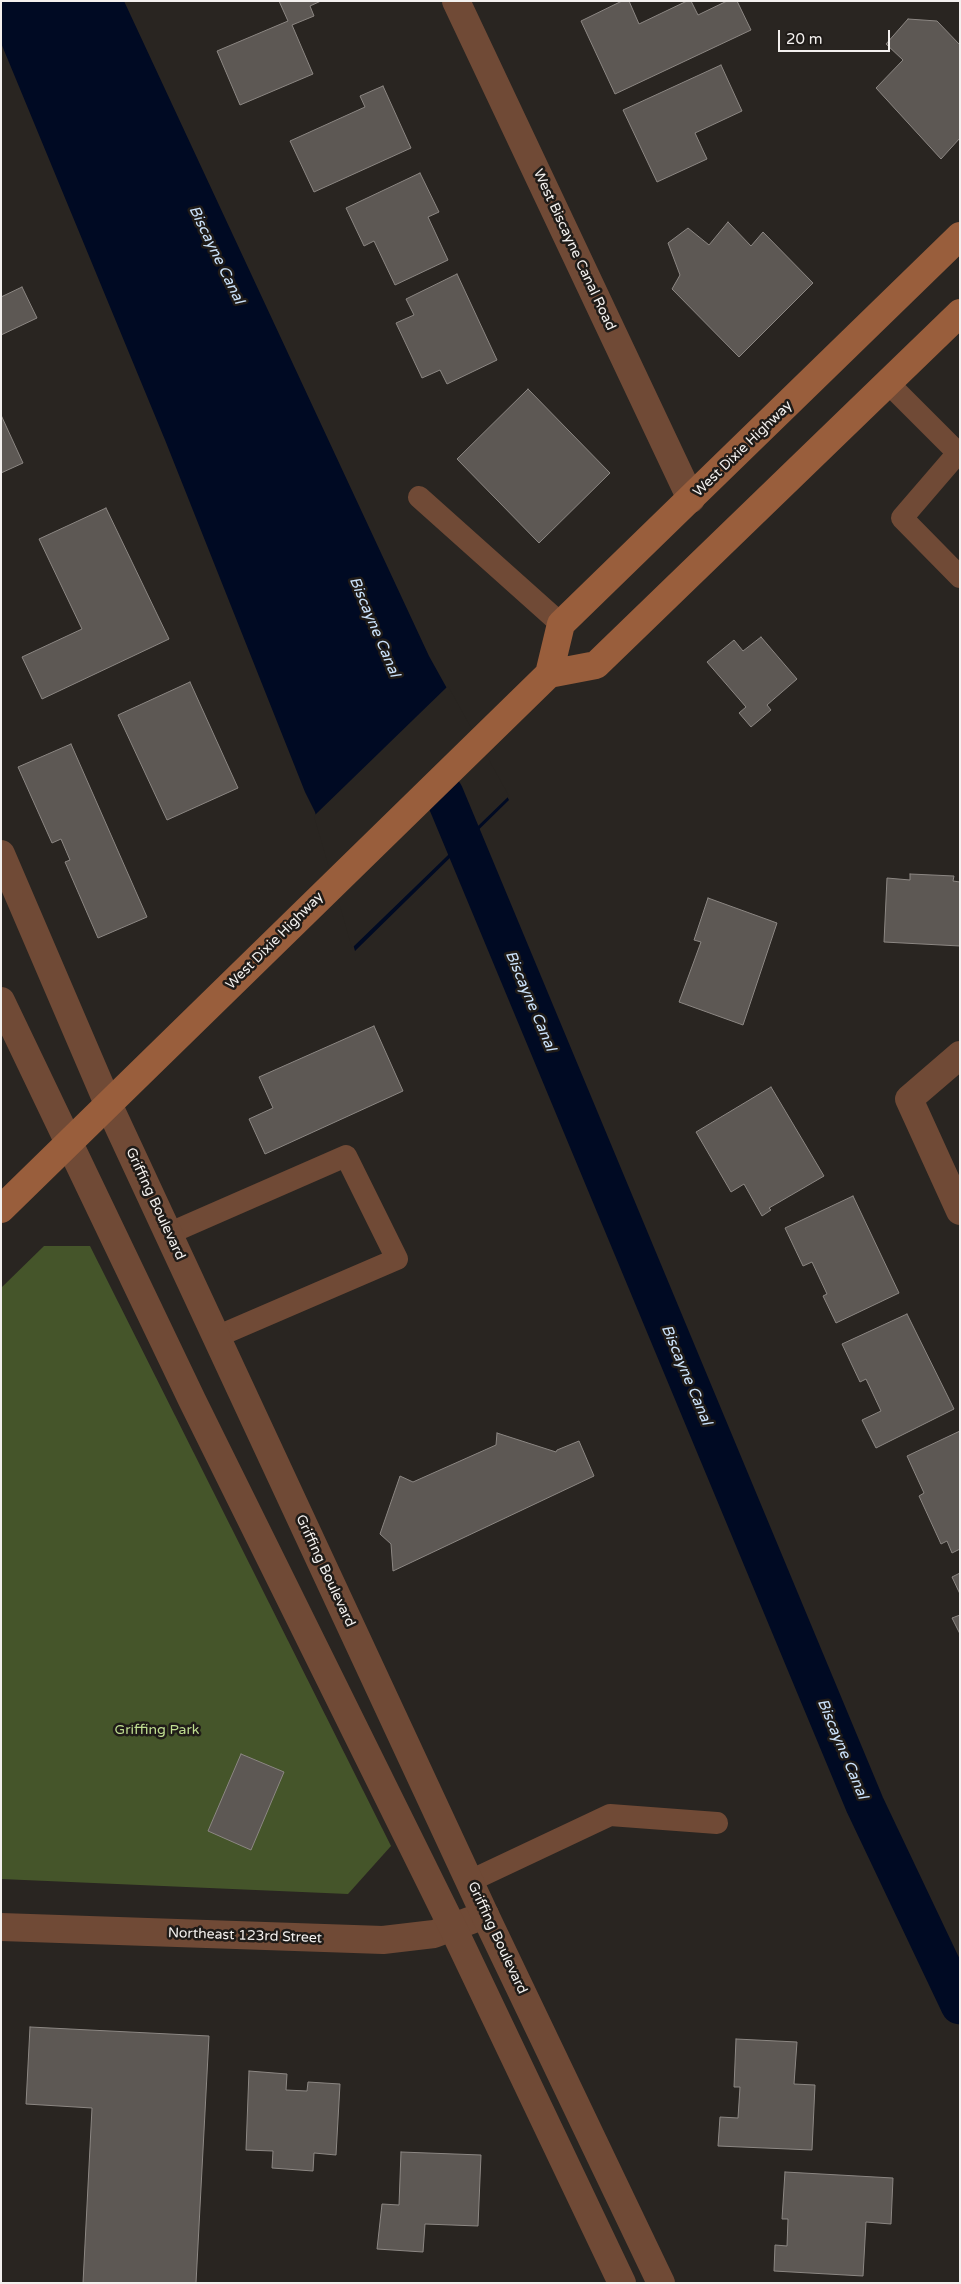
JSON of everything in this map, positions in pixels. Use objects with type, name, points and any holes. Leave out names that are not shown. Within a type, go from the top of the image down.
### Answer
[{"type":"main road","name":"West Dixie Highway","points":[[561,624],[960,236]]},
{"type":"main road","points":[[561,624],[549,674],[596,665],[960,313]]},
{"type":"main road","name":"West Dixie Highway","points":[[1,1209],[109,1106],[307,908],[549,674]]},
{"type":"street","name":"West Biscayne Canal Road","points":[[456,1],[691,499]]},
{"type":"street","name":"Griffing Boulevard","points":[[1,854],[109,1106],[170,1233],[216,1337],[485,1915],[661,2283]]},
{"type":"street","points":[[1,1001],[192,1400],[453,1928],[622,2283]]},
{"type":"street","points":[[959,1055],[909,1099],[960,1211]]},
{"type":"street","name":"Northeast 123rd Street","points":[[1,1927],[383,1940],[410,1938],[453,1928],[485,1915]]},
{"type":"lane","points":[[887,382],[959,454],[902,518],[960,576]]},
{"type":"lane","points":[[419,497],[561,624]]},
{"type":"lane","points":[[170,1233],[346,1156],[397,1259],[216,1337]]},
{"type":"lane","points":[[470,1880],[610,1815],[717,1823]]},
{"type":"green space","name":"Griffing Park","points":[[44,1246],[90,1246],[391,1846],[348,1894],[1,1879],[1,1288]]},
{"type":"water","points":[[1,1],[124,1],[429,656],[509,800],[355,951],[315,812],[305,792],[165,440],[1,43]]},
{"type":"pier","points":[[448,686],[509,796],[352,948],[314,816]]},
{"type":"building","points":[[279,1],[321,1],[310,6],[314,16],[292,25],[313,74],[240,105],[217,51],[288,21]]},
{"type":"building","points":[[622,1],[629,1],[639,24],[687,1],[691,1],[698,15],[727,1],[737,1],[751,30],[615,94],[581,21]]},
{"type":"building","points":[[908,19],[937,21],[960,45],[960,138],[941,159],[876,88],[903,60],[886,44]]},
{"type":"building","points":[[721,65],[742,111],[695,133],[707,159],[657,182],[623,110]]},
{"type":"building","points":[[383,86],[411,148],[314,192],[290,141],[365,107],[360,96]]},
{"type":"building","points":[[420,173],[439,212],[428,217],[448,260],[395,285],[374,241],[364,246],[346,208]]},
{"type":"building","points":[[728,222],[751,246],[763,232],[813,283],[739,357],[672,289],[680,275],[668,243],[688,228],[709,245]]},
{"type":"building","points":[[457,274],[497,360],[447,384],[440,370],[422,378],[396,323],[414,315],[406,299]]},
{"type":"building","points":[[22,287],[37,318],[1,335],[1,297]]},
{"type":"building","points":[[528,389],[610,473],[539,543],[457,459]]},
{"type":"building","points":[[1,415],[23,463],[1,473]]},
{"type":"building","points":[[106,508],[169,639],[42,699],[22,657],[82,629],[39,539]]},
{"type":"building","points":[[761,637],[797,679],[767,705],[771,710],[751,727],[739,713],[746,707],[707,662],[734,640],[743,651]]},
{"type":"building","points":[[190,682],[238,788],[167,820],[118,715]]},
{"type":"building","points":[[71,744],[147,917],[98,938],[65,862],[70,860],[61,839],[52,843],[18,767]]},
{"type":"building","points":[[910,874],[954,876],[953,881],[960,882],[960,946],[884,942],[887,878],[910,880]]},
{"type":"building","points":[[708,898],[777,923],[743,1025],[679,1002],[701,942],[694,940]]},
{"type":"building","points":[[374,1026],[403,1091],[265,1154],[249,1119],[273,1108],[259,1077]]},
{"type":"building","points":[[771,1087],[824,1176],[769,1208],[771,1210],[762,1216],[744,1184],[731,1192],[696,1132]]},
{"type":"building","points":[[853,1196],[899,1293],[836,1323],[823,1296],[827,1294],[812,1262],[803,1266],[785,1228]]},
{"type":"building","points":[[907,1314],[954,1409],[876,1448],[862,1420],[881,1411],[866,1379],[860,1382],[842,1344]]},
{"type":"building","points":[[960,1431],[960,1549],[952,1553],[947,1541],[941,1544],[919,1496],[924,1493],[907,1456]]},
{"type":"building","points":[[497,1433],[556,1452],[579,1441],[594,1476],[393,1571],[391,1544],[380,1534],[400,1476],[413,1482],[496,1445]]},
{"type":"building","points":[[960,1573],[960,1594],[952,1577]]},
{"type":"building","points":[[960,1615],[960,1634],[952,1618]]},
{"type":"building","points":[[241,1754],[284,1772],[251,1850],[208,1831]]},
{"type":"building","points":[[30,2027],[209,2036],[196,2283],[83,2283],[92,2108],[26,2104]]},
{"type":"building","points":[[736,2039],[797,2042],[794,2084],[815,2085],[812,2150],[718,2146],[720,2117],[738,2118],[740,2087],[734,2087]]},
{"type":"building","points":[[249,2071],[287,2074],[286,2090],[307,2091],[308,2082],[340,2084],[336,2155],[314,2153],[313,2171],[272,2168],[273,2151],[246,2150]]},
{"type":"building","points":[[401,2152],[481,2155],[478,2226],[425,2224],[423,2252],[377,2249],[382,2204],[399,2205]]},
{"type":"building","points":[[785,2172],[893,2178],[891,2224],[866,2222],[863,2276],[774,2271],[775,2245],[787,2246],[788,2219],[782,2219]]},
{"type":"waterway","name":"Biscayne Canal","points":[[444,794],[865,1805],[960,2005]]}]
